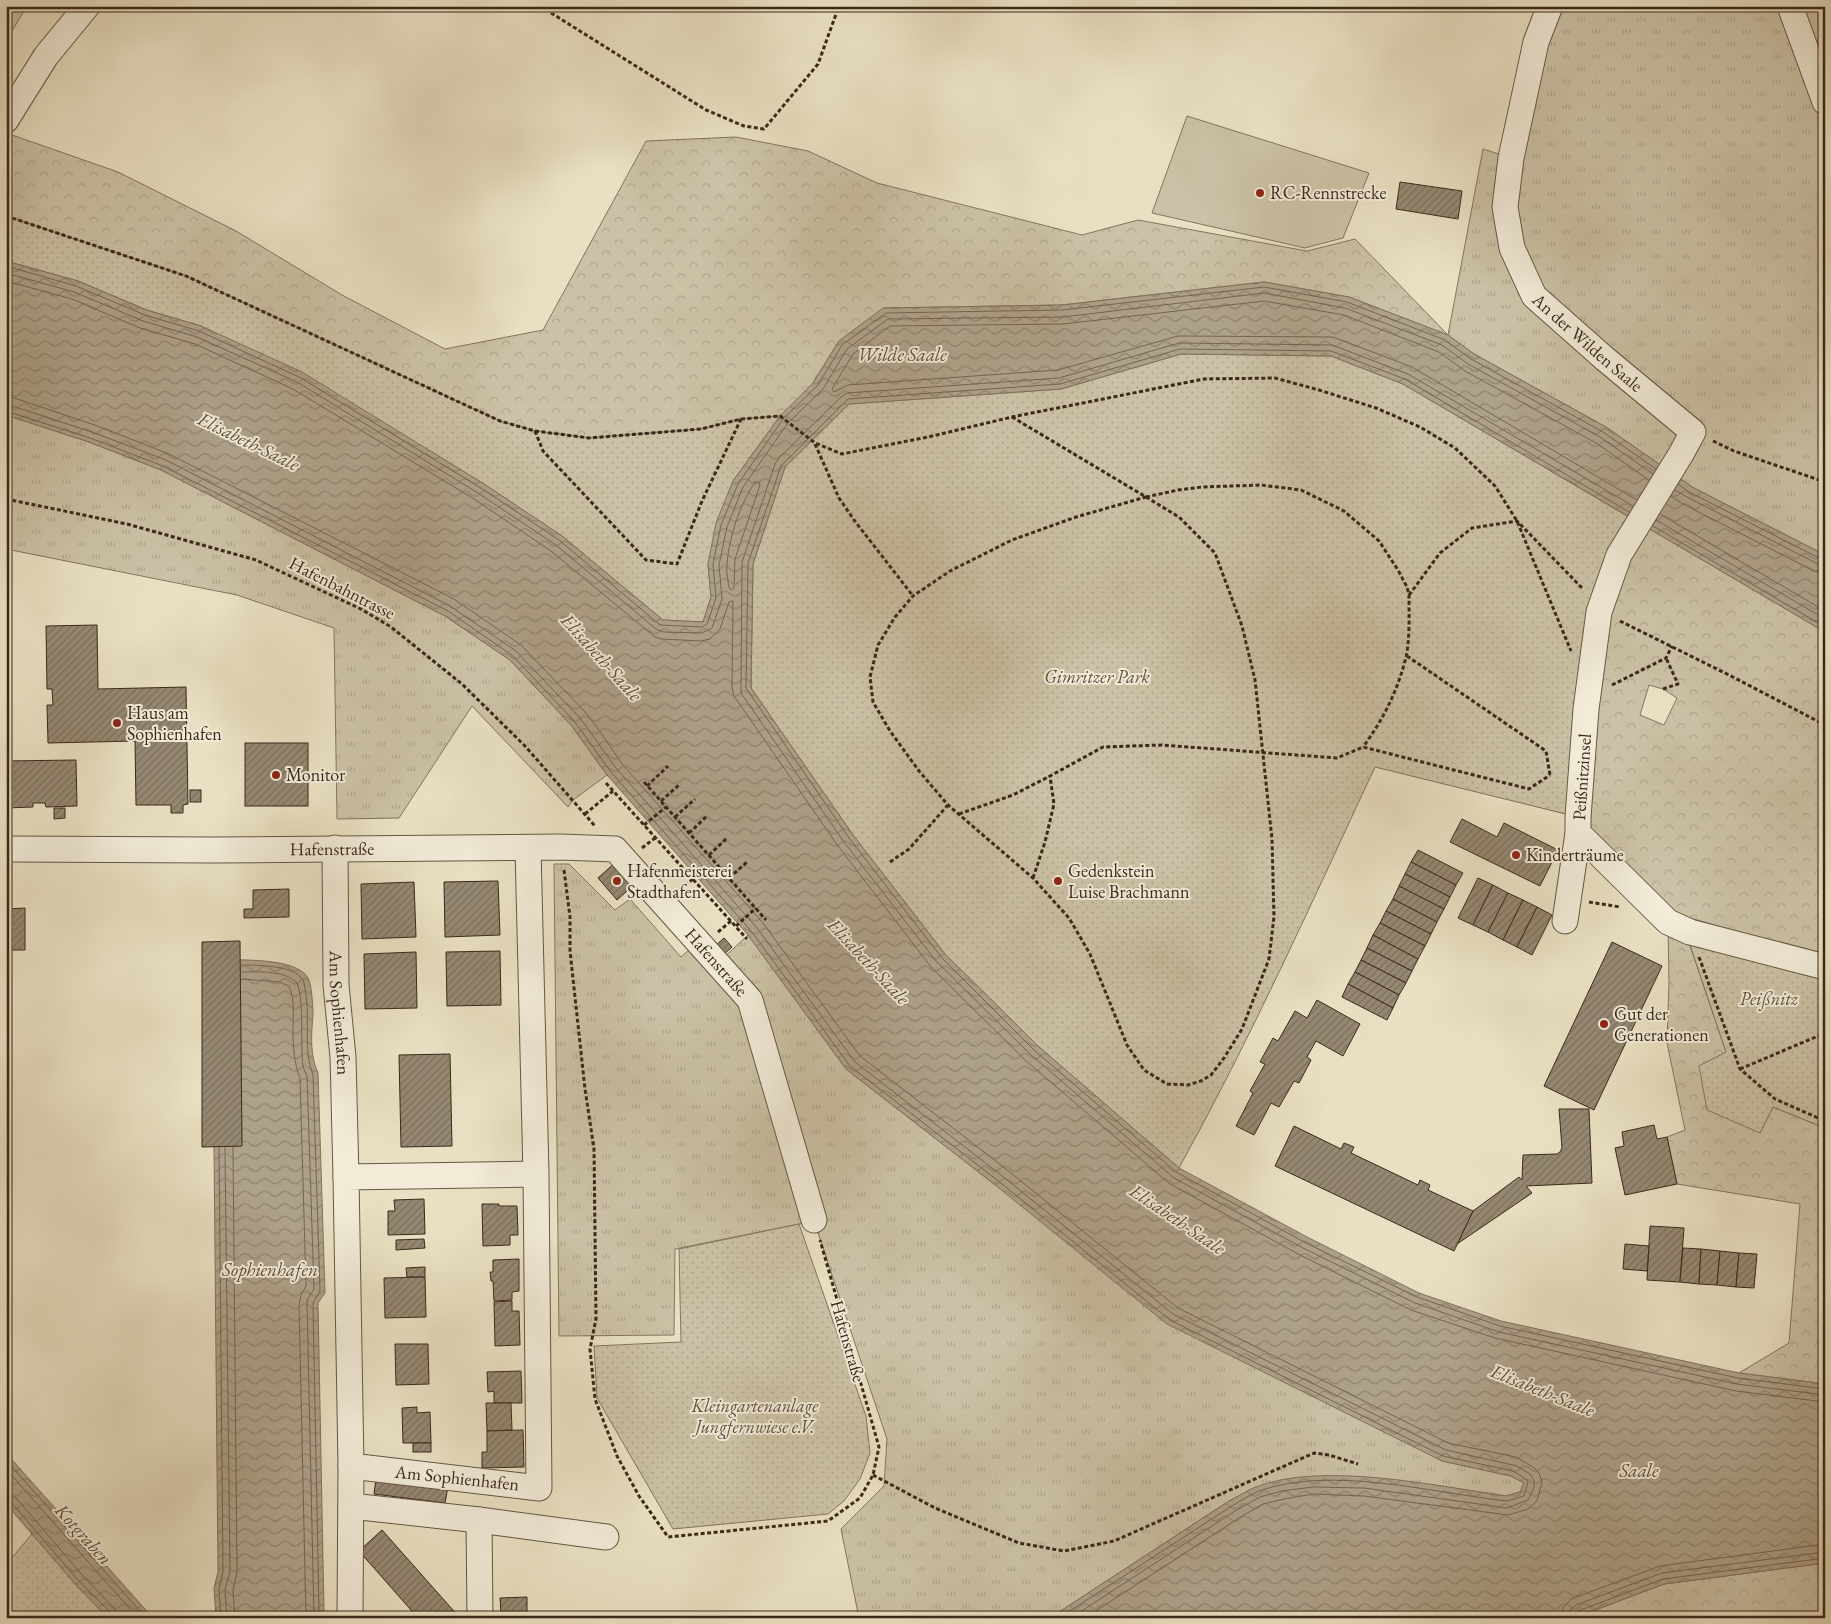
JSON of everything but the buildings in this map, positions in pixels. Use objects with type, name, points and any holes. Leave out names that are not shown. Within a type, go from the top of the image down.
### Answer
[{"type":"street","points":[[6,120],[46,56],[87,6]]},
{"type":"street","name":"An der Wilden Saale","points":[[1550,6],[1536,42],[1511,158],[1505,207],[1512,248],[1534,296],[1604,358],[1687,443]]},
{"type":"street","points":[[1790,6],[1825,102]]},
{"type":"street","name":"Peißnitzinsel","points":[[1679,927],[1578,833],[1578,817],[1588,697],[1598,612],[1619,555],[1687,443]]},
{"type":"street","points":[[1567,910],[1578,833]]},
{"type":"street","name":"Hafenstraße","points":[[6,849],[213,850],[561,847],[615,849],[750,1000],[814,1220]]},
{"type":"street","name":"Am Sophienhafen","points":[[335,848],[336,984],[343,1057],[351,1466],[539,1488],[536,1174],[528,848]]},
{"type":"street","points":[[1679,927],[1825,967]]},
{"type":"street","points":[[346,1177],[536,1174]]},
{"type":"street","points":[[350,1618],[351,1466]]},
{"type":"street","points":[[539,1488],[541,1528]]},
{"type":"street","points":[[351,1506],[479,1520],[606,1537]]},
{"type":"street","points":[[479,1520],[480,1618]]},
{"type":"path","points":[[540,6],[706,110],[744,126],[764,129],[818,64],[839,6]]},
{"type":"path","points":[[6,216],[186,276],[500,421],[534,431],[589,438],[702,429],[741,419],[780,416],[815,444],[842,454],[928,437],[1012,417],[1204,379],[1275,378],[1376,408],[1420,427],[1455,448],[1495,486],[1517,521],[1571,652]]},
{"type":"path","points":[[959,814],[1013,795],[1103,747],[1162,745],[1264,753],[1337,758],[1363,747],[1381,722],[1394,694],[1406,656],[1409,595],[1398,570],[1379,541],[1344,511],[1301,490],[1261,485],[1202,487],[1146,497],[1084,514],[1012,540],[950,571],[913,596],[895,617],[878,645],[870,677],[873,702],[890,731],[919,771],[948,805],[1033,878],[1070,918],[1090,954],[1126,1044],[1144,1070],[1167,1084],[1188,1085],[1201,1081],[1211,1075],[1242,1029],[1269,958],[1274,917],[1272,839],[1264,753],[1255,680],[1242,626],[1215,553],[1179,517],[1146,497],[1012,417]]},
{"type":"path","points":[[534,431],[543,450],[646,560],[677,564],[702,501],[741,419]]},
{"type":"path","points":[[1687,443],[1734,451],[1825,482]]},
{"type":"path","points":[[815,444],[839,498],[913,596]]},
{"type":"path","name":"Hafenbahntrasse","points":[[6,499],[127,524],[256,560],[361,609],[391,626],[462,684],[526,746],[615,849]]},
{"type":"path","points":[[1409,595],[1440,553],[1472,528],[1517,521]]},
{"type":"path","points":[[1517,521],[1586,593],[1598,612]]},
{"type":"path","points":[[1631,626],[1825,725]]},
{"type":"path","points":[[1588,697],[1666,658],[1672,646]]},
{"type":"path","points":[[1363,747],[1529,789],[1550,775],[1546,751],[1406,656]]},
{"type":"path","points":[[1663,689],[1678,684],[1666,658]]},
{"type":"path","points":[[647,786],[668,766]]},
{"type":"path","points":[[1033,878],[1045,842],[1054,804],[1050,776]]},
{"type":"path","points":[[644,782],[766,920]]},
{"type":"path","points":[[606,783],[747,939]]},
{"type":"path","points":[[661,801],[679,785]]},
{"type":"path","points":[[585,814],[613,791]]},
{"type":"path","points":[[675,817],[695,799]]},
{"type":"path","points":[[890,862],[909,849],[948,805]]},
{"type":"path","points":[[644,825],[666,807]]},
{"type":"path","points":[[689,833],[707,816]]},
{"type":"path","points":[[649,843],[655,838]]},
{"type":"path","points":[[708,855],[726,838]]},
{"type":"path","name":"Hafenstraße","points":[[561,847],[570,917],[570,951],[585,1089],[594,1149],[596,1319],[590,1349],[595,1399],[617,1456],[639,1496],[668,1537],[828,1521],[860,1498],[873,1475],[878,1447],[814,1220]]},
{"type":"path","points":[[729,878],[747,862]]},
{"type":"path","points":[[686,885],[693,879]]},
{"type":"path","points":[[1567,910],[1623,907]]},
{"type":"path","points":[[736,926],[756,908]]},
{"type":"path","points":[[724,927],[731,921]]},
{"type":"path","points":[[1679,927],[1740,1068],[1775,1099],[1825,1120]]},
{"type":"path","points":[[1740,1068],[1825,1033]]},
{"type":"path","points":[[873,1475],[935,1508],[1019,1543],[1064,1551],[1114,1541],[1314,1453],[1329,1455],[1358,1464]]},
{"type":"green space","points":[[6,6],[27,6],[6,41]]},
{"type":"green space","points":[[1550,6],[1825,6],[1825,555],[1692,487],[1606,427],[1474,354],[1448,335],[1483,149],[1511,158]]},
{"type":"green space","name":"RC-Rennstrecke","points":[[1187,116],[1369,173],[1343,238],[1305,248],[1152,213]]},
{"type":"green space","points":[[12,135],[118,172],[236,231],[342,295],[445,349],[543,330],[646,141],[736,137],[808,151],[877,183],[1082,235],[1138,220],[1307,251],[1355,239],[1448,335],[1349,297],[1264,282],[1062,305],[884,308],[839,341],[813,383],[780,416],[741,419],[701,429],[589,438],[535,431],[500,421],[186,276],[6,216],[6,148]]},
{"type":"green space","points":[[6,216],[186,276],[500,421],[535,431],[589,438],[701,429],[741,419],[780,416],[733,481],[708,564],[711,597],[703,622],[663,620],[562,536],[484,484],[410,439],[201,326],[147,310],[78,281],[6,261]]},
{"type":"green space","points":[[1181,354],[1403,384],[1825,632],[1825,957],[1680,916],[1726,1052],[1760,1133],[1773,1107],[1825,1128],[1825,1384],[1739,1373],[1789,1343],[1800,1204],[1677,1184],[1667,1137],[1685,1130],[1667,1043],[1669,983],[1668,922],[1578,817],[1523,803],[1061,389]],"holes":[[[1649,685],[1663,689],[1677,698],[1664,725],[1640,715]]]},
{"type":"green space","name":"Gimritzer Park","points":[[1181,354],[1331,356],[1403,384],[1639,523],[1619,555],[1578,817],[1375,767],[1256,1020],[1179,1168],[1038,1046],[945,954],[853,835],[751,688],[753,564],[785,467],[849,404],[1061,389]]},
{"type":"green space","points":[[6,415],[89,442],[161,470],[445,616],[510,660],[571,725],[607,775],[573,800],[568,807],[472,706],[399,818],[337,819],[334,628],[237,595],[6,549]]},
{"type":"green space","points":[[554,864],[569,864],[615,910],[630,899],[681,957],[699,941],[720,961],[748,935],[846,1069],[994,1184],[1442,1461],[1511,1476],[1524,1483],[1520,1492],[1506,1496],[1432,1485],[1256,1487],[1229,1501],[1050,1618],[859,1618],[841,1529],[884,1486],[887,1439],[814,1221],[675,1249],[674,1335],[559,1336]]},
{"type":"green space","name":"Peißnitz","points":[[1680,915],[1825,957],[1825,1128],[1773,1107],[1760,1133],[1707,1110],[1699,1066],[1726,1052]]},
{"type":"green space","name":"Kleingartenanlage Jungfernwiese e.V.","points":[[799,1224],[866,1416],[870,1453],[860,1479],[844,1501],[828,1514],[673,1529],[597,1398],[594,1346],[681,1342],[679,1249]]},
{"type":"green space","points":[[47,1516],[137,1618],[6,1618],[6,1565]]},
{"type":"green space","points":[[1825,1563],[1825,1618],[1574,1618],[1664,1584]]},
{"type":"water","points":[[6,261],[78,281],[146,310],[201,326],[302,372],[484,484],[562,536],[663,620],[703,622],[711,597],[708,564],[716,523],[733,481],[780,416],[813,383],[839,341],[883,308],[1062,305],[1264,282],[1349,297],[1448,335],[1474,354],[1606,427],[1692,487],[1825,555],[1825,632],[1403,384],[1331,356],[1181,354],[1061,389],[849,404],[785,467],[753,564],[751,688],[853,835],[945,954],[1038,1046],[1179,1168],[1309,1238],[1419,1293],[1501,1321],[1739,1373],[1825,1384],[1825,1563],[1664,1584],[1574,1618],[1050,1618],[1229,1501],[1256,1487],[1283,1480],[1313,1476],[1346,1476],[1414,1482],[1506,1496],[1520,1492],[1524,1483],[1511,1476],[1442,1461],[1167,1324],[994,1184],[846,1069],[748,935],[607,775],[571,725],[510,660],[445,616],[161,470],[89,442],[6,415]]},
{"type":"water","name":"Sophienhafen","points":[[216,960],[265,961],[292,966],[302,971],[308,978],[312,997],[312,1053],[318,1073],[325,1293],[318,1303],[324,1613],[327,1618],[216,1618],[214,1588],[218,1572],[214,1147]]},
{"type":"water","name":"Kotgraben","points":[[6,1453],[153,1618],[108,1618],[75,1584],[6,1504]]},
{"type":"place","name":"RC-Rennstrecke","points":[[1260,193]]},
{"type":"place","name":"Haus am Sophienhafen","points":[[117,723]]},
{"type":"place","name":"Monitor","points":[[276,775]]},
{"type":"place","name":"Kinderträume","points":[[1516,855]]},
{"type":"place","name":"Hafenmeisterei Stadthafen","points":[[617,881]]},
{"type":"place","name":"Gedenkstein Luise Brachmann","points":[[1058,881]]},
{"type":"place","name":"Gut der Generationen","points":[[1604,1024]]},
{"type":"water label","name":"Wilde Saale","points":[[902,354]]},
{"type":"water label","name":"Elisabeth-Saale","points":[[249,441]]},
{"type":"water label","name":"Elisabeth-Saale","points":[[602,657]]},
{"type":"water label","name":"Elisabeth-Saale","points":[[869,961]]},
{"type":"water label","name":"Elisabeth-Saale","points":[[1178,1219]]},
{"type":"water label","name":"Elisabeth-Saale","points":[[1543,1390]]},
{"type":"water label","name":"Saale","points":[[1639,1470]]}]
